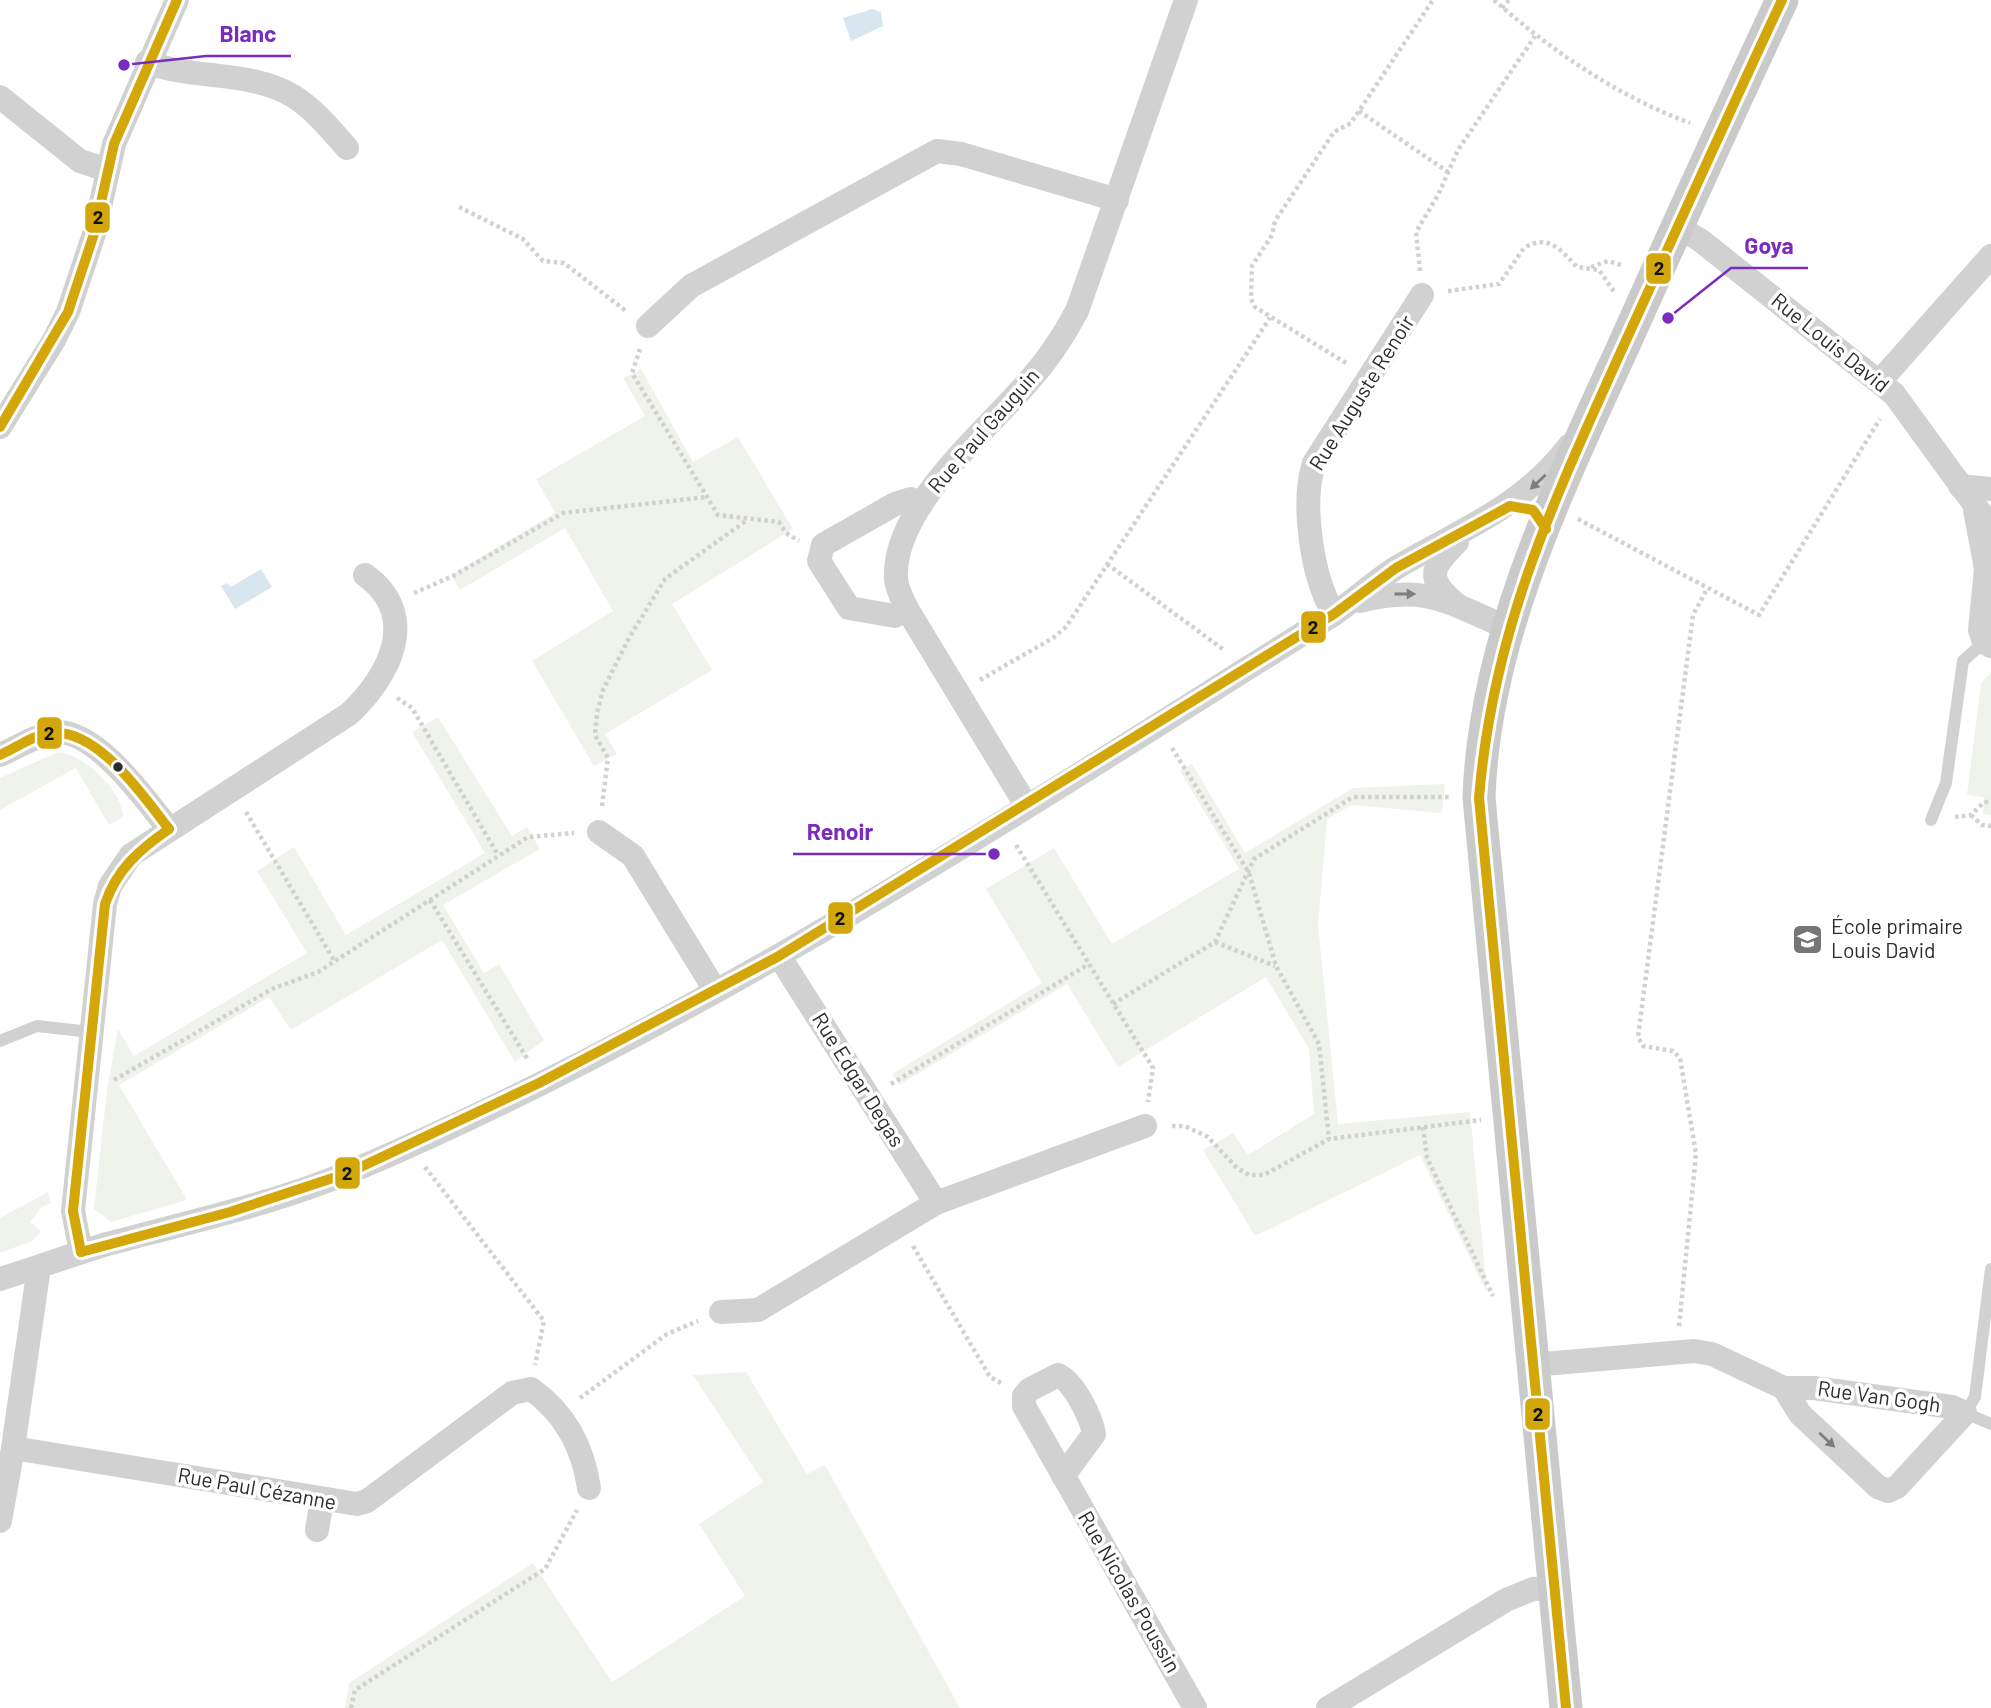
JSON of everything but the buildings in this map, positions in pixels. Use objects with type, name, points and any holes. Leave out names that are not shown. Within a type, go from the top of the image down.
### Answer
[{"type":"street","points":[[2,420],[68,312],[94,234],[107,170],[124,115],[177,0]]},
{"type":"street","name":"Rue Paul Gauguin","points":[[1026,805],[907,609],[897,587],[896,569],[905,538],[921,505],[953,462],[1030,380],[1064,335],[1088,285],[1186,0]]},
{"type":"street","points":[[1566,1708],[1479,798],[1486,711],[1506,628],[1592,414],[1782,0]]},
{"type":"street","points":[[147,61],[176,71],[242,80],[279,89],[307,106],[346,148]]},
{"type":"street","points":[[0,97],[80,161],[107,170]]},
{"type":"street","points":[[648,326],[691,286],[937,151],[961,154],[1117,200]]},
{"type":"street","name":"Rue Louis David","points":[[1676,226],[1700,240],[1887,388],[1983,518],[1988,584],[1980,630],[1988,644]]},
{"type":"street","points":[[1887,388],[1991,256]]},
{"type":"street","name":"Rue Auguste Renoir","points":[[1342,609],[1318,582],[1309,481],[1314,463],[1422,295]]},
{"type":"street","points":[[0,1279],[81,1252],[289,1193],[348,1173],[414,1144],[590,1057],[779,956],[1342,609],[1396,568],[1510,506],[1549,472],[1592,414]]},
{"type":"street","points":[[1960,486],[1991,489]]},
{"type":"street","points":[[907,609],[895,616],[857,612],[849,608],[819,561],[819,552],[823,545],[895,504],[911,499],[921,505]]},
{"type":"street","points":[[1510,506],[1533,510],[1549,519]]},
{"type":"street","points":[[1460,608],[1437,585],[1434,569],[1437,562],[1477,522]]},
{"type":"street","points":[[81,1252],[73,1212],[105,904],[110,886],[131,855],[349,713],[376,684],[386,667],[395,636],[391,603],[385,592],[365,575]]},
{"type":"street","points":[[1342,609],[1402,593],[1434,597],[1506,628]]},
{"type":"street","points":[[0,755],[50,733],[76,735],[87,740],[130,781],[169,829]]},
{"type":"street","points":[[599,832],[632,856],[715,990]]},
{"type":"street","name":"Rue Edgar Degas","points":[[779,956],[936,1203]]},
{"type":"street","points":[[722,1312],[758,1310],[936,1203],[1145,1126]]},
{"type":"street","points":[[0,1521],[39,1267]]},
{"type":"street","name":"Rue Van Gogh","points":[[1532,1365],[1681,1351],[1712,1354],[1784,1388],[1856,1393],[1952,1407],[1965,1413],[1897,1487],[1888,1491],[1878,1488],[1800,1414],[1784,1388]]},
{"type":"street","points":[[1024,1396],[1029,1390],[1058,1375],[1066,1379],[1092,1426],[1094,1434],[1063,1476]]},
{"type":"street","points":[[531,1389],[549,1401],[578,1442],[589,1488]]},
{"type":"street","name":"Rue Paul Cézanne","points":[[13,1448],[346,1504],[367,1501],[512,1393],[531,1389]]},
{"type":"street","name":"Rue Nicolas Poussin","points":[[1024,1396],[1024,1406],[1195,1708]]},
{"type":"street","points":[[317,1530],[322,1500]]},
{"type":"street","points":[[1328,1708],[1506,1600],[1533,1590],[1553,1588]]},
{"type":"lane","name":"Rue Louis David","points":[[1931,820],[1946,783],[1962,661],[1988,644]]},
{"type":"lane","points":[[0,1041],[21,1030],[37,1026],[91,1032]]},
{"type":"lane","points":[[1991,1269],[1975,1397],[1965,1413],[1991,1424]]},
{"type":"path","points":[[1371,378],[1270,318],[1252,303],[1253,261],[1272,235],[1275,220],[1334,132],[1351,123],[1433,0]]},
{"type":"path","points":[[1494,0],[1535,36],[1643,106],[1718,136]]},
{"type":"path","points":[[1502,8],[1509,0]]},
{"type":"path","points":[[1535,36],[1458,150],[1438,195],[1416,232],[1422,295],[1499,284],[1524,248],[1531,244],[1555,244],[1577,267],[1591,267],[1608,261],[1620,267]]},
{"type":"path","points":[[1359,111],[1448,172]]},
{"type":"path","points":[[459,207],[523,239],[543,261],[564,263],[596,290],[648,326]]},
{"type":"path","points":[[1591,267],[1605,275],[1614,292],[1642,304]]},
{"type":"path","points":[[958,692],[1059,633],[1270,318]]},
{"type":"path","points":[[632,373],[718,515],[779,522],[786,533]]},
{"type":"path","points":[[1549,519],[1707,589],[1755,614],[1763,613],[1887,388]]},
{"type":"path","points":[[391,603],[453,576],[563,513],[707,497]]},
{"type":"path","points":[[107,1084],[272,989],[318,972],[528,837],[599,832],[608,758],[595,735],[603,691],[644,611],[665,579],[747,520]]},
{"type":"path","points":[[1107,564],[1165,610],[1224,649]]},
{"type":"path","points":[[1681,1351],[1679,1321],[1696,1149],[1679,1058],[1674,1051],[1643,1046],[1638,1037],[1693,615],[1707,589]]},
{"type":"path","points":[[376,684],[412,708],[498,855]]},
{"type":"path","points":[[1157,723],[1249,873],[1276,966],[1320,1044],[1329,1139]]},
{"type":"path","points":[[232,789],[335,961]]},
{"type":"path","points":[[1113,1003],[1215,942],[1254,859],[1353,797],[1479,798]]},
{"type":"path","points":[[1931,820],[1971,815],[1984,802],[1991,802]]},
{"type":"path","points":[[1971,815],[1982,825],[1991,826]]},
{"type":"path","points":[[1002,821],[1153,1068],[1145,1126],[1185,1126],[1208,1137],[1237,1168],[1249,1175],[1264,1175],[1329,1139],[1509,1116]]},
{"type":"path","points":[[430,900],[526,1057]]},
{"type":"path","points":[[1215,942],[1276,966]]},
{"type":"path","points":[[869,1097],[1089,964]]},
{"type":"path","points":[[1423,1127],[1427,1158],[1494,1298],[1525,1296]]},
{"type":"path","points":[[414,1144],[426,1171],[544,1321],[531,1389]]},
{"type":"path","points":[[900,1224],[990,1377],[1024,1396]]},
{"type":"path","points":[[558,1414],[667,1334],[722,1312]]},
{"type":"path","points":[[351,1708],[355,1690],[545,1569],[589,1488]]},
{"type":"shaded area","points":[[872,9],[881,12],[883,26],[851,41],[843,18]]},
{"type":"shaded area","points":[[641,369],[693,462],[738,437],[793,529],[672,604],[712,670],[605,734],[617,754],[594,766],[532,661],[613,611],[565,528],[460,590],[451,575],[555,513],[536,479],[645,416],[623,378]]},
{"type":"shaded area","points":[[261,569],[272,587],[235,609],[221,586],[227,583],[231,587]]},
{"type":"shaded area","points":[[1991,673],[1991,815],[1983,814],[1984,797],[1967,795],[1981,683]]},
{"type":"shaded area","points":[[438,717],[512,836],[527,827],[540,849],[443,905],[484,973],[499,964],[544,1040],[515,1062],[442,940],[291,1030],[269,997],[119,1085],[187,1200],[111,1222],[94,1209],[107,1090],[118,1029],[134,1056],[307,953],[257,871],[294,847],[346,935],[485,853],[412,732]]},
{"type":"shaded area","points":[[58,752],[79,759],[100,776],[117,796],[123,817],[109,825],[76,768],[0,810],[0,778]]},
{"type":"shaded area","points":[[1192,764],[1245,853],[1353,788],[1445,784],[1442,813],[1352,805],[1327,819],[1318,925],[1338,1124],[1470,1112],[1487,1293],[1420,1155],[1255,1236],[1203,1150],[1233,1133],[1248,1155],[1314,1114],[1309,1049],[1266,977],[1118,1067],[1067,984],[899,1085],[892,1074],[1042,983],[986,889],[1054,848],[1112,944],[1239,869],[1180,771]]},
{"type":"shaded area","points":[[48,1192],[51,1203],[42,1207],[30,1222],[41,1231],[32,1241],[0,1253],[0,1218]]},
{"type":"shaded area","points":[[746,1372],[807,1474],[825,1465],[960,1708],[345,1708],[349,1683],[533,1563],[612,1682],[745,1596],[699,1524],[763,1482],[693,1375]]},
{"type":"transit line","name":"2","points":[[0,427],[68,312],[94,234],[114,144],[177,0]]},
{"type":"transit line","name":"2","points":[[1566,1708],[1479,798],[1486,736],[1513,621],[1551,512],[1623,347],[1782,0]]},
{"type":"transit line","name":"2","points":[[81,1252],[230,1212],[348,1173],[539,1083],[779,956],[1334,614],[1396,568],[1510,506],[1533,510],[1546,529]]},
{"type":"transit line","name":"2","points":[[0,755],[31,739],[50,733],[68,734],[85,741],[118,767],[169,829]]},
{"type":"transit line","name":"2","points":[[81,1252],[73,1211],[105,904],[116,880],[130,861],[169,829]]},
{"type":"place","name":"Blanc","points":[[124,65]]},
{"type":"place","name":"Goya","points":[[1668,318]]},
{"type":"place","name":"Renoir","points":[[994,854]]},
{"type":"place","name":"École primaire Louis David","points":[[1808,939]]}]
